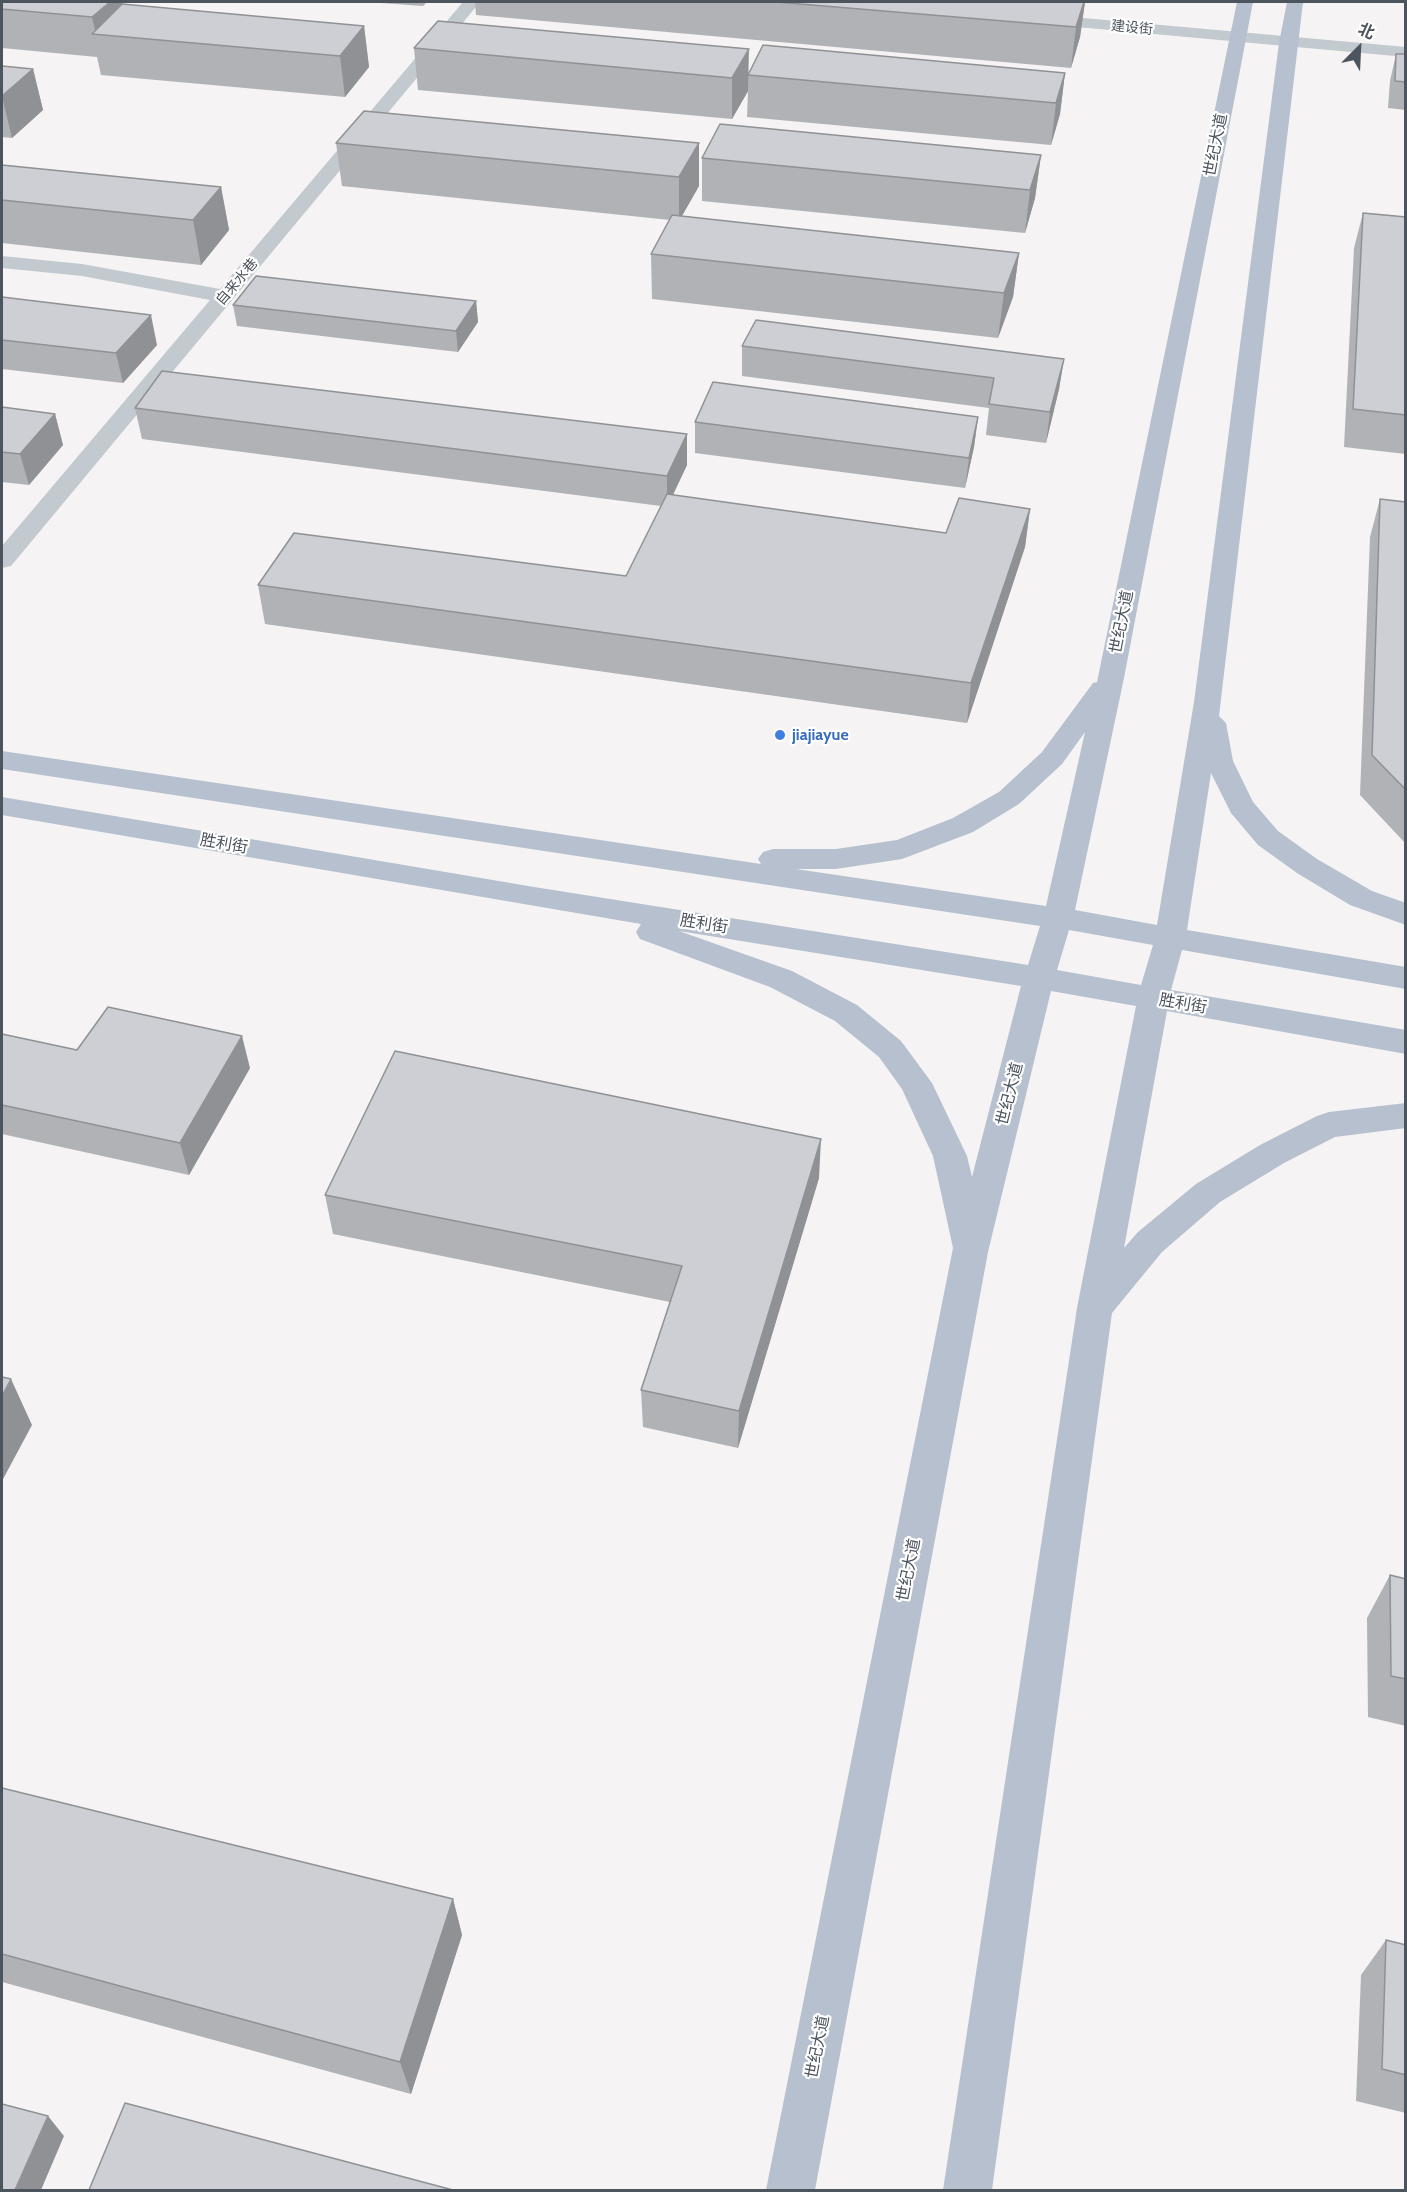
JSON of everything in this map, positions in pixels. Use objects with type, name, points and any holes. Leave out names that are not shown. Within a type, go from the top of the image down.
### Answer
[{"type":"main road","name":"世纪大道","points":[[790,2190],[970,1252],[1039,978],[1058,918],[1111,678],[1245,2]]},
{"type":"main road","points":[[967,2190],[1095,1308],[1153,999],[1170,938],[1208,702],[1288,43],[1295,2]]},
{"type":"main road","points":[[557,844],[726,859],[836,859],[902,849],[963,825],[1009,798],[1052,758],[1111,678]]},
{"type":"main road","points":[[1208,702],[1219,761],[1241,806],[1268,838],[1307,866],[1361,898],[1406,915]]},
{"type":"main road","points":[[2,759],[1058,918],[1406,978]]},
{"type":"main road","name":"胜利街","points":[[4,809],[1039,978],[1406,1042]]},
{"type":"main road","points":[[534,897],[684,942],[781,979],[846,1013],[890,1049],[916,1083],[950,1156],[970,1252]]},
{"type":"main road","points":[[1095,1308],[1150,1242],[1208,1193],[1272,1154],[1329,1125],[1406,1115]]},
{"type":"street","name":"自来水巷","points":[[2,561],[472,2]]},
{"type":"street","name":"建设街","points":[[1024,18],[1406,52]]},
{"type":"street","points":[[2,262],[82,270],[225,296]]},
{"type":"building","points":[[2,2],[110,2],[92,17],[2,9]]},
{"type":"building","points":[[776,2],[1084,2],[1076,27]]},
{"type":"building","points":[[122,4],[364,26],[340,56],[92,34]]},
{"type":"building","points":[[438,21],[749,49],[732,78],[414,48]]},
{"type":"building","points":[[763,45],[1065,73],[1056,103],[748,75]]},
{"type":"building","points":[[1396,54],[1406,54],[1406,82],[1395,81]]},
{"type":"building","points":[[2,66],[33,69],[2,96]]},
{"type":"building","points":[[364,111],[699,143],[679,177],[336,143]]},
{"type":"building","points":[[720,124],[1041,155],[1030,190],[702,158]]},
{"type":"building","points":[[2,165],[221,187],[193,220],[2,200]]},
{"type":"building","points":[[1363,213],[1406,217],[1406,415],[1353,409]]},
{"type":"building","points":[[672,215],[1019,253],[1004,293],[651,254]]},
{"type":"building","points":[[256,276],[476,301],[456,331],[233,305]]},
{"type":"building","points":[[2,297],[151,315],[116,353],[2,340]]},
{"type":"building","points":[[756,320],[1064,359],[1050,412],[989,404],[994,378],[742,346]]},
{"type":"building","points":[[162,371],[687,434],[667,476],[135,408]]},
{"type":"building","points":[[713,382],[978,417],[969,458],[695,422]]},
{"type":"building","points":[[2,407],[55,414],[20,454],[2,452]]},
{"type":"building","points":[[667,494],[946,533],[959,498],[1030,509],[971,683],[258,585],[294,533],[626,576]]},
{"type":"building","points":[[1380,499],[1406,502],[1406,790],[1372,755]]},
{"type":"building","points":[[108,1007],[242,1036],[180,1143],[2,1105],[2,1034],[77,1050]]},
{"type":"building","points":[[395,1051],[821,1139],[739,1411],[641,1390],[682,1266],[325,1195]]},
{"type":"building","points":[[2,1377],[11,1379],[2,1396]]},
{"type":"building","points":[[1390,1575],[1406,1579],[1406,1679],[1391,1676]]},
{"type":"building","points":[[2,1788],[453,1899],[400,2062],[2,1954]]},
{"type":"building","points":[[1386,1940],[1406,1945],[1406,2075],[1382,2069]]},
{"type":"building","points":[[125,2103],[453,2190],[89,2190]]},
{"type":"building","points":[[2,2104],[48,2116],[15,2190],[2,2190]]},
{"type":"place","name":"jiajiayue","points":[[780,735]]}]
